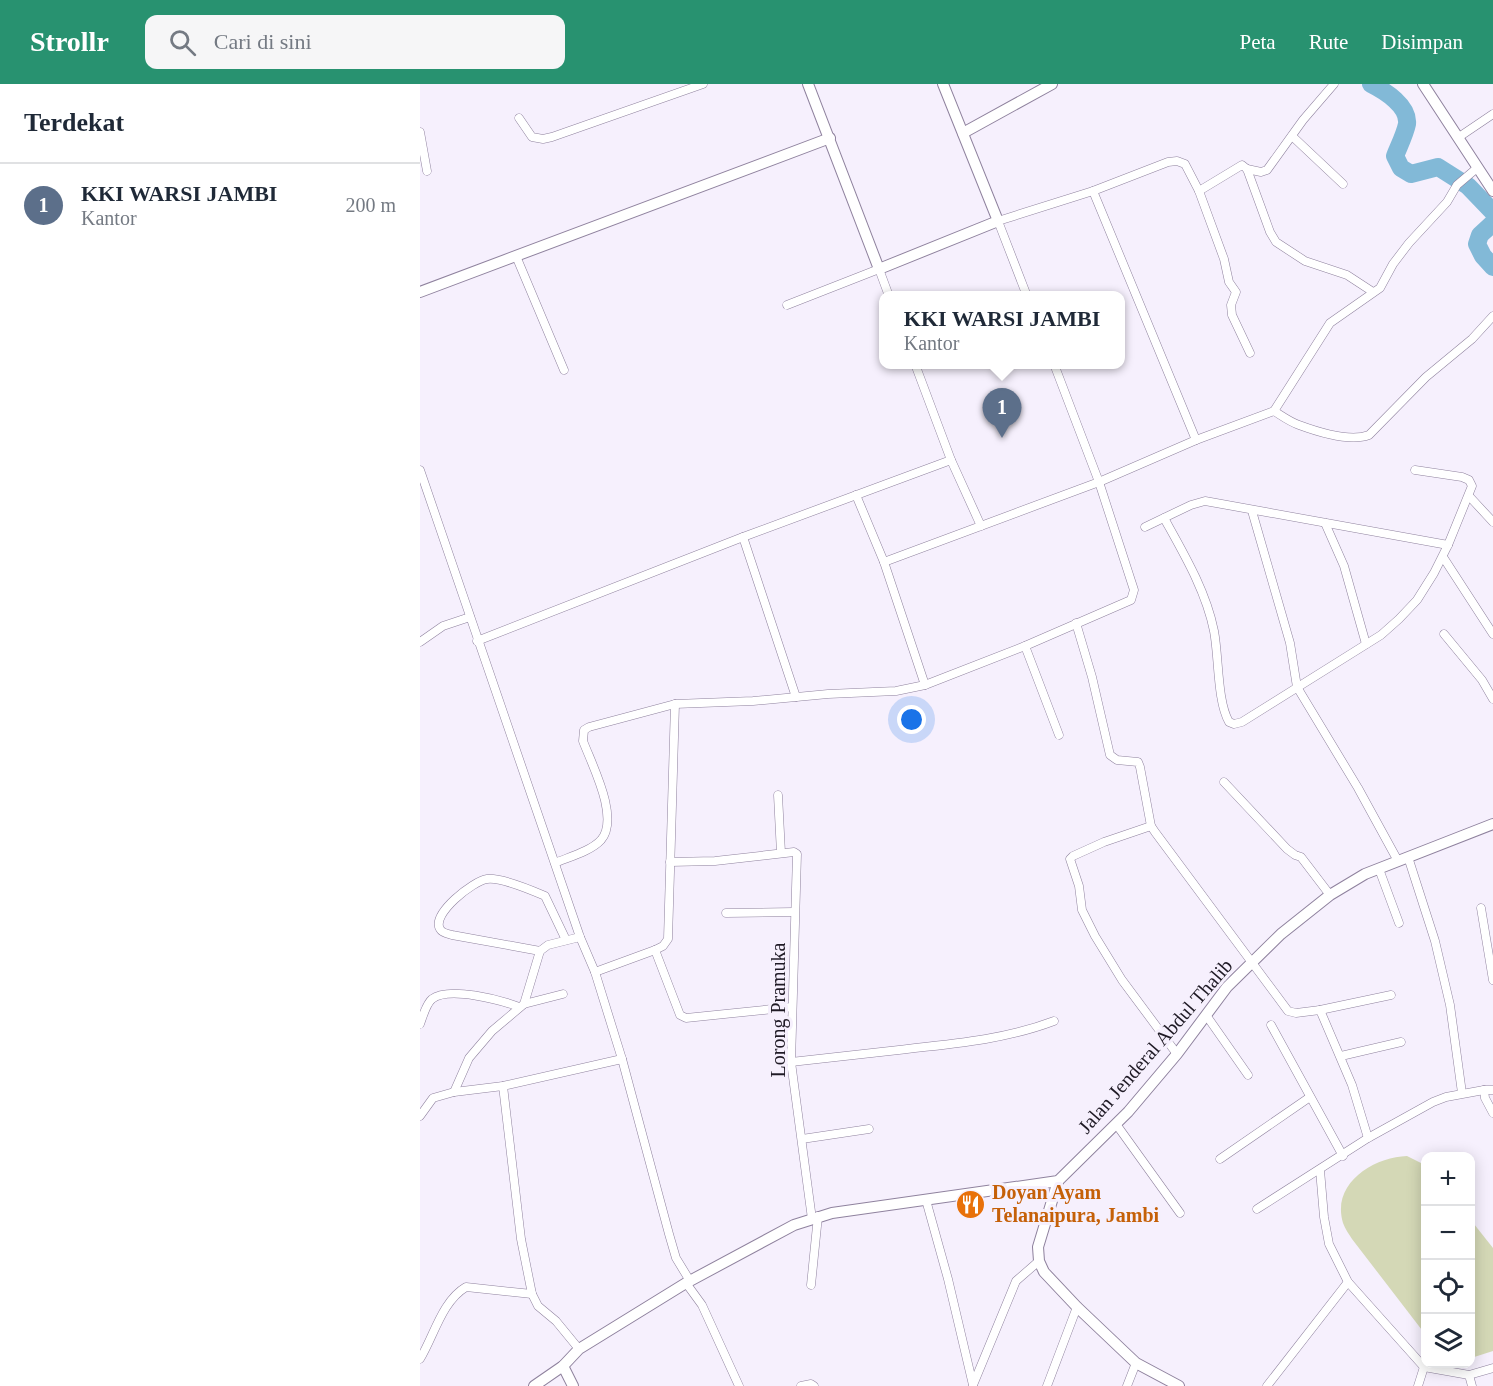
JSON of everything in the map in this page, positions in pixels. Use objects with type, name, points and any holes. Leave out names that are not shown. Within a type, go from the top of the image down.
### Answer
[{"type":"street","points":[[519,118],[531,137],[552,138],[703,84]]},
{"type":"street","points":[[808,84],[887,291]]},
{"type":"street","points":[[943,84],[1025,291]]},
{"type":"street","points":[[963,133],[1052,84]]},
{"type":"street","points":[[1199,191],[1242,165],[1247,169],[1261,172],[1267,170],[1303,120],[1334,84]]},
{"type":"street","points":[[1423,84],[1493,191]]},
{"type":"street","points":[[1459,137],[1493,114]]},
{"type":"street","points":[[420,132],[427,171]]},
{"type":"street","points":[[1292,136],[1343,184]]},
{"type":"street","points":[[420,292],[830,138]]},
{"type":"street","points":[[787,305],[998,221],[1093,191],[1168,162],[1177,161],[1185,164],[1199,191],[1224,259],[1229,282],[1236,292],[1232,304],[1232,315],[1250,353]]},
{"type":"street","points":[[884,562],[1099,482],[1196,440],[1274,411],[1330,323],[1380,288],[1404,250],[1447,202],[1461,182],[1477,168]]},
{"type":"street","points":[[1247,169],[1270,232],[1276,242],[1305,261],[1347,275],[1373,292]]},
{"type":"street","points":[[1093,191],[1196,440]]},
{"type":"street","points":[[516,256],[564,370]]},
{"type":"street","points":[[1274,411],[1297,425],[1359,439],[1369,435],[1426,377],[1472,339],[1493,316]]},
{"type":"street","points":[[917,369],[951,460],[981,526]]},
{"type":"street","points":[[555,863],[593,846],[607,831],[609,815],[583,741],[584,730],[589,727],[675,704],[896,691],[926,685],[1126,603],[1134,595],[1099,482],[1056,369]]},
{"type":"street","points":[[477,641],[743,537],[951,460]]},
{"type":"street","points":[[420,470],[580,937],[595,972],[622,1059],[676,1258],[702,1305],[739,1386]]},
{"type":"street","points":[[1164,518],[1196,576],[1214,629],[1223,708],[1229,722],[1234,724],[1242,722],[1381,635],[1417,600],[1443,557],[1472,486],[1469,480],[1462,477],[1415,470]]},
{"type":"street","points":[[855,495],[884,562],[926,685]]},
{"type":"street","points":[[1469,496],[1493,522]]},
{"type":"street","points":[[1145,527],[1204,501],[1448,545]]},
{"type":"street","points":[[1251,511],[1290,643],[1298,687],[1403,859],[1437,952],[1450,1005],[1462,1093]]},
{"type":"street","points":[[1325,524],[1344,566],[1366,644]]},
{"type":"street","points":[[743,537],[796,697]]},
{"type":"street","points":[[1443,557],[1493,634]]},
{"type":"street","points":[[420,642],[443,626],[470,617]]},
{"type":"street","points":[[1076,623],[1092,677],[1107,747],[1113,758],[1133,760],[1140,766],[1151,826],[1288,1011],[1296,1013],[1320,1010],[1391,995]]},
{"type":"street","points":[[1444,634],[1482,680],[1493,699]]},
{"type":"street","points":[[1025,646],[1059,735]]},
{"type":"street","points":[[595,972],[663,946],[669,931],[675,704]]},
{"type":"street","points":[[1224,782],[1287,849],[1300,857],[1330,895]]},
{"type":"street","points":[[670,862],[715,861],[781,853],[778,795]]},
{"type":"street","name":"Jalan Jenderal Abdul Thalib","points":[[1058,1181],[1116,1124],[1177,1054],[1227,987],[1281,934],[1330,895],[1365,874],[1493,824]]},
{"type":"street","points":[[1151,826],[1104,842],[1070,859],[1079,886],[1082,910],[1095,936],[1122,980],[1177,1054]]},
{"type":"street","name":"Lorong Pramuka","points":[[781,853],[794,852],[797,854],[791,1062],[801,1139],[815,1217],[811,1286]]},
{"type":"street","points":[[1379,869],[1399,923]]},
{"type":"street","points":[[540,951],[452,935],[442,932],[438,922],[443,911],[467,888],[489,879],[523,887],[545,896],[549,900],[566,940]]},
{"type":"street","points":[[1480,908],[1493,980]]},
{"type":"street","points":[[726,913],[795,912]]},
{"type":"street","points":[[521,1005],[540,951],[548,945],[580,937]]},
{"type":"street","points":[[655,950],[680,1015],[686,1018],[792,1007]]},
{"type":"street","points":[[420,1024],[429,1003],[441,995],[459,994],[493,998],[521,1005]]},
{"type":"street","points":[[454,1092],[469,1058],[492,1031],[521,1005],[563,994]]},
{"type":"street","points":[[1320,1010],[1352,1085],[1368,1138]]},
{"type":"street","points":[[1206,1015],[1248,1075]]},
{"type":"street","points":[[791,1062],[1002,1037],[1054,1021]]},
{"type":"street","points":[[1271,1025],[1343,1156]]},
{"type":"street","points":[[1341,1056],[1401,1042]]},
{"type":"street","points":[[420,1116],[433,1098],[454,1092],[503,1086],[622,1059]]},
{"type":"street","points":[[503,1086],[521,1239],[532,1294],[538,1306],[556,1321],[579,1349]]},
{"type":"street","points":[[1484,1090],[1485,1098],[1493,1113]]},
{"type":"street","points":[[1257,1209],[1368,1138],[1433,1102],[1462,1093],[1493,1090]]},
{"type":"street","points":[[1220,1159],[1310,1097]]},
{"type":"street","points":[[1116,1124],[1180,1213]]},
{"type":"street","points":[[801,1139],[869,1129]]},
{"type":"street","points":[[1320,1170],[1329,1244],[1348,1282],[1421,1364]]},
{"type":"street","points":[[534,1386],[563,1366],[579,1349],[688,1282],[815,1217],[1058,1181],[1038,1246],[1039,1261],[1044,1272],[1136,1363],[1179,1386]]},
{"type":"street","points":[[926,1200],[973,1385]]},
{"type":"street","points":[[973,1385],[1016,1281],[1023,1272],[1039,1261]]},
{"type":"street","points":[[1267,1386],[1348,1282]]},
{"type":"street","points":[[420,1359],[457,1292],[466,1287],[532,1294]]},
{"type":"street","points":[[1047,1386],[1077,1307]]},
{"type":"street","points":[[1127,1386],[1136,1363]]},
{"type":"street","points":[[563,1366],[573,1386]]},
{"type":"street","points":[[1418,1386],[1424,1368]]},
{"type":"street","points":[[1430,1368],[1469,1375],[1493,1368]]},
{"type":"street","points":[[1469,1375],[1472,1386]]},
{"type":"street","points":[[801,1386],[812,1384],[814,1386]]},
{"type":"green space","points":[[1407,1156],[1421,1163],[1421,1329],[1352,1239],[1343,1223],[1341,1209],[1343,1196],[1349,1184],[1369,1167]]},
{"type":"green space","points":[[1475,1225],[1493,1248],[1493,1351],[1475,1357]]},
{"type":"waterway","points":[[1371,84],[1395,100],[1407,117],[1406,128],[1395,156],[1401,168],[1411,174],[1438,167],[1468,186],[1493,212]]},
{"type":"waterway","points":[[1493,223],[1480,235],[1477,244],[1483,256],[1493,267]]},
{"type":"place","name":"KKI WARSI JAMBI","points":[[1002,438]]},
{"type":"place","name":"Doyan Ayam Telanaipura, Jambi","points":[[971,1204]]}]
